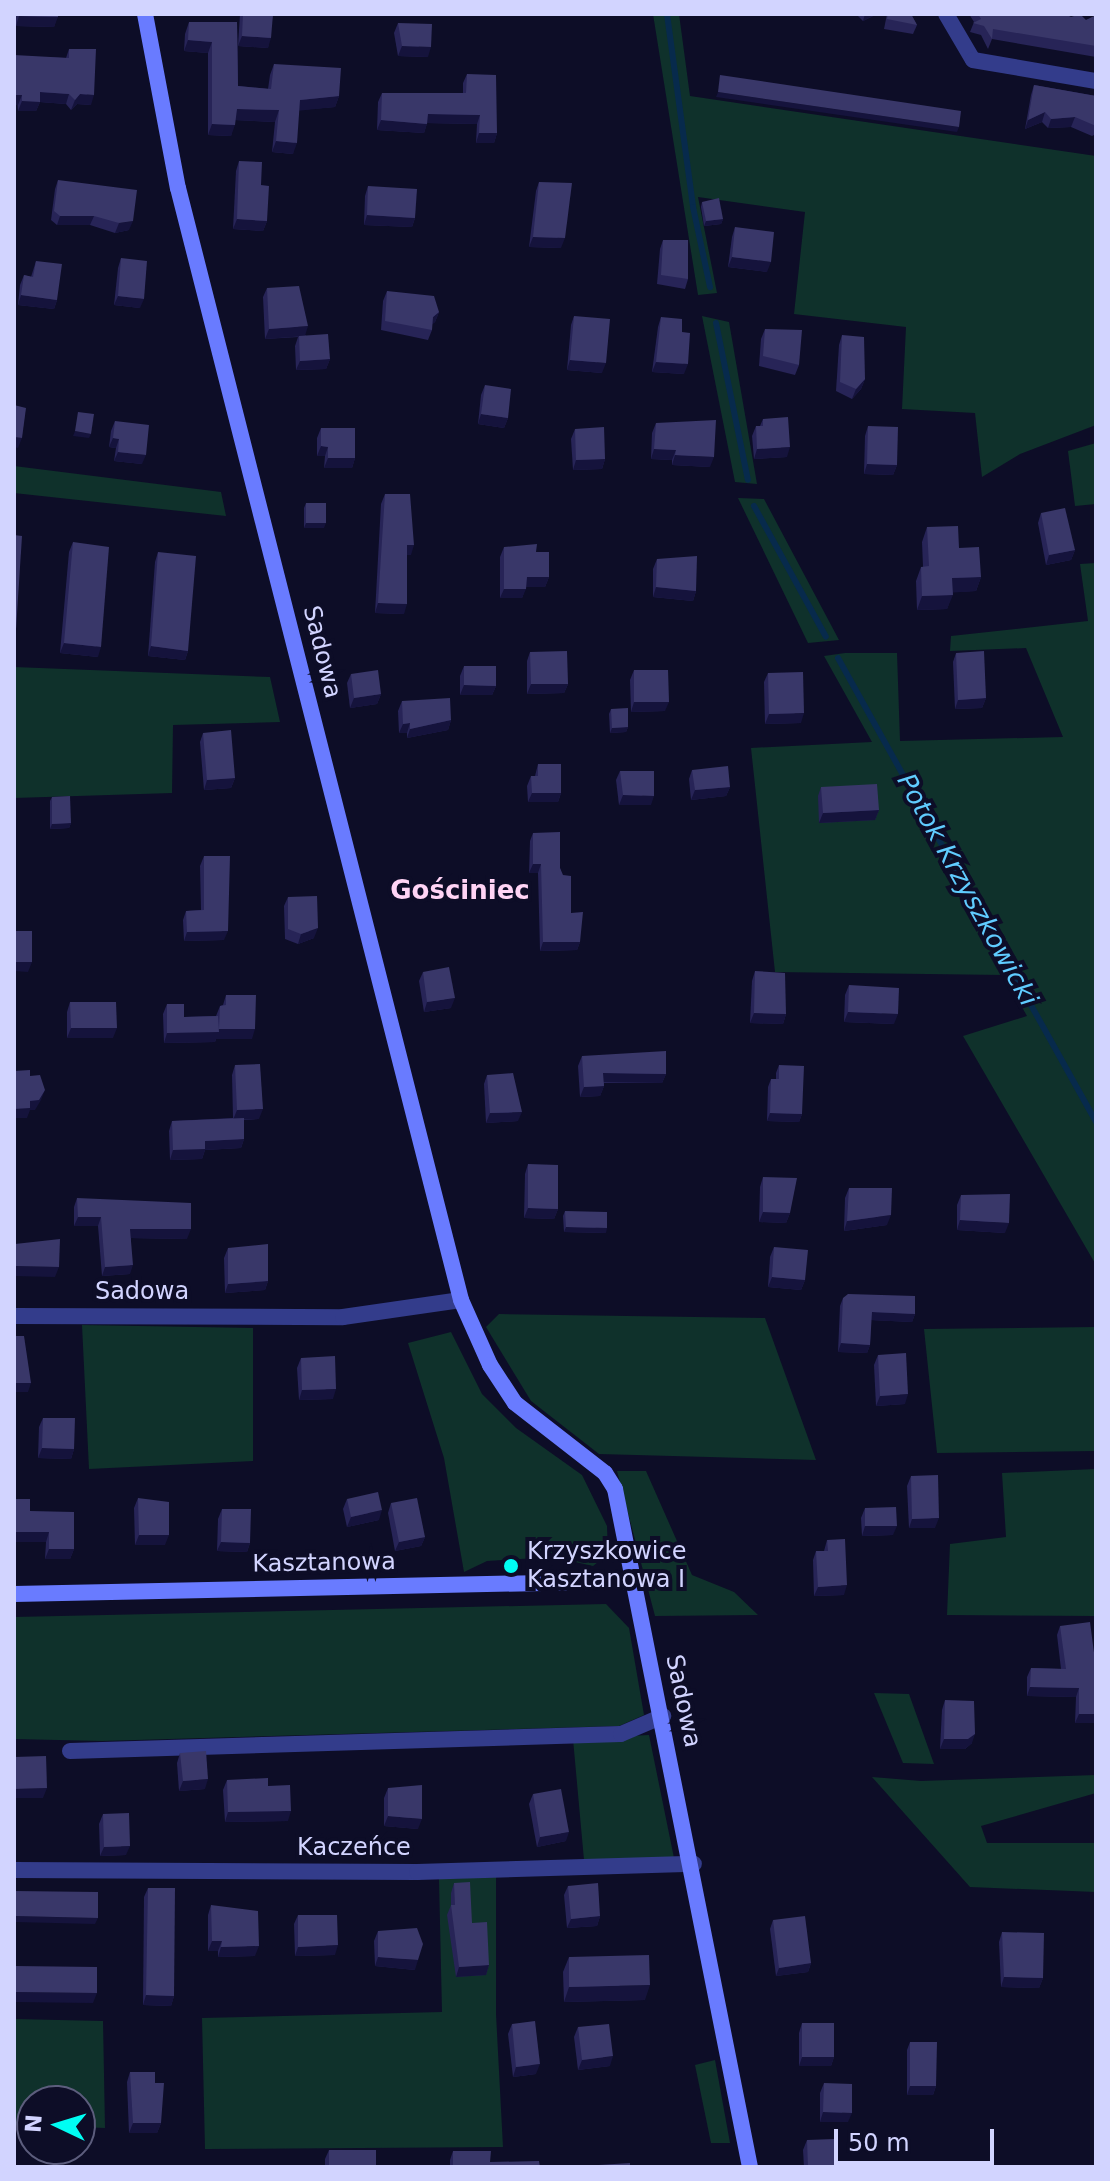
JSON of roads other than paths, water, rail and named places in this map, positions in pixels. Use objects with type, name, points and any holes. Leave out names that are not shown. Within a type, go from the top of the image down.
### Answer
[{"type":"street","name":"Sadowa","points":[[145,14],[178,188],[461,1300],[490,1365],[515,1403],[605,1473],[615,1489],[694,1864],[750,2167]]},
{"type":"street","points":[[946,14],[973,60],[1096,81]]},
{"type":"street","name":"Sadowa","points":[[14,1316],[343,1317],[461,1300]]},
{"type":"street","name":"Kasztanowa","points":[[14,1594],[635,1581]]},
{"type":"street","points":[[70,1751],[621,1734],[663,1716]]},
{"type":"street","name":"Kaczeńce","points":[[14,1870],[417,1872],[694,1864]]},
{"type":"waterway","name":"Potok Krzyszkowicki","points":[[667,14],[693,207],[710,287]]},
{"type":"waterway","name":"Potok Krzyszkowicki","points":[[716,323],[748,480]]},
{"type":"waterway","points":[[754,506],[826,637]]},
{"type":"waterway","name":"Potok Krzyszkowicki","points":[[838,658],[1096,1122]]},
{"type":"place","name":"Krzyszkowice Kasztanowa I","points":[[511,1566]]},
{"type":"district","name":"Gościniec","points":[[460,891]]}]
